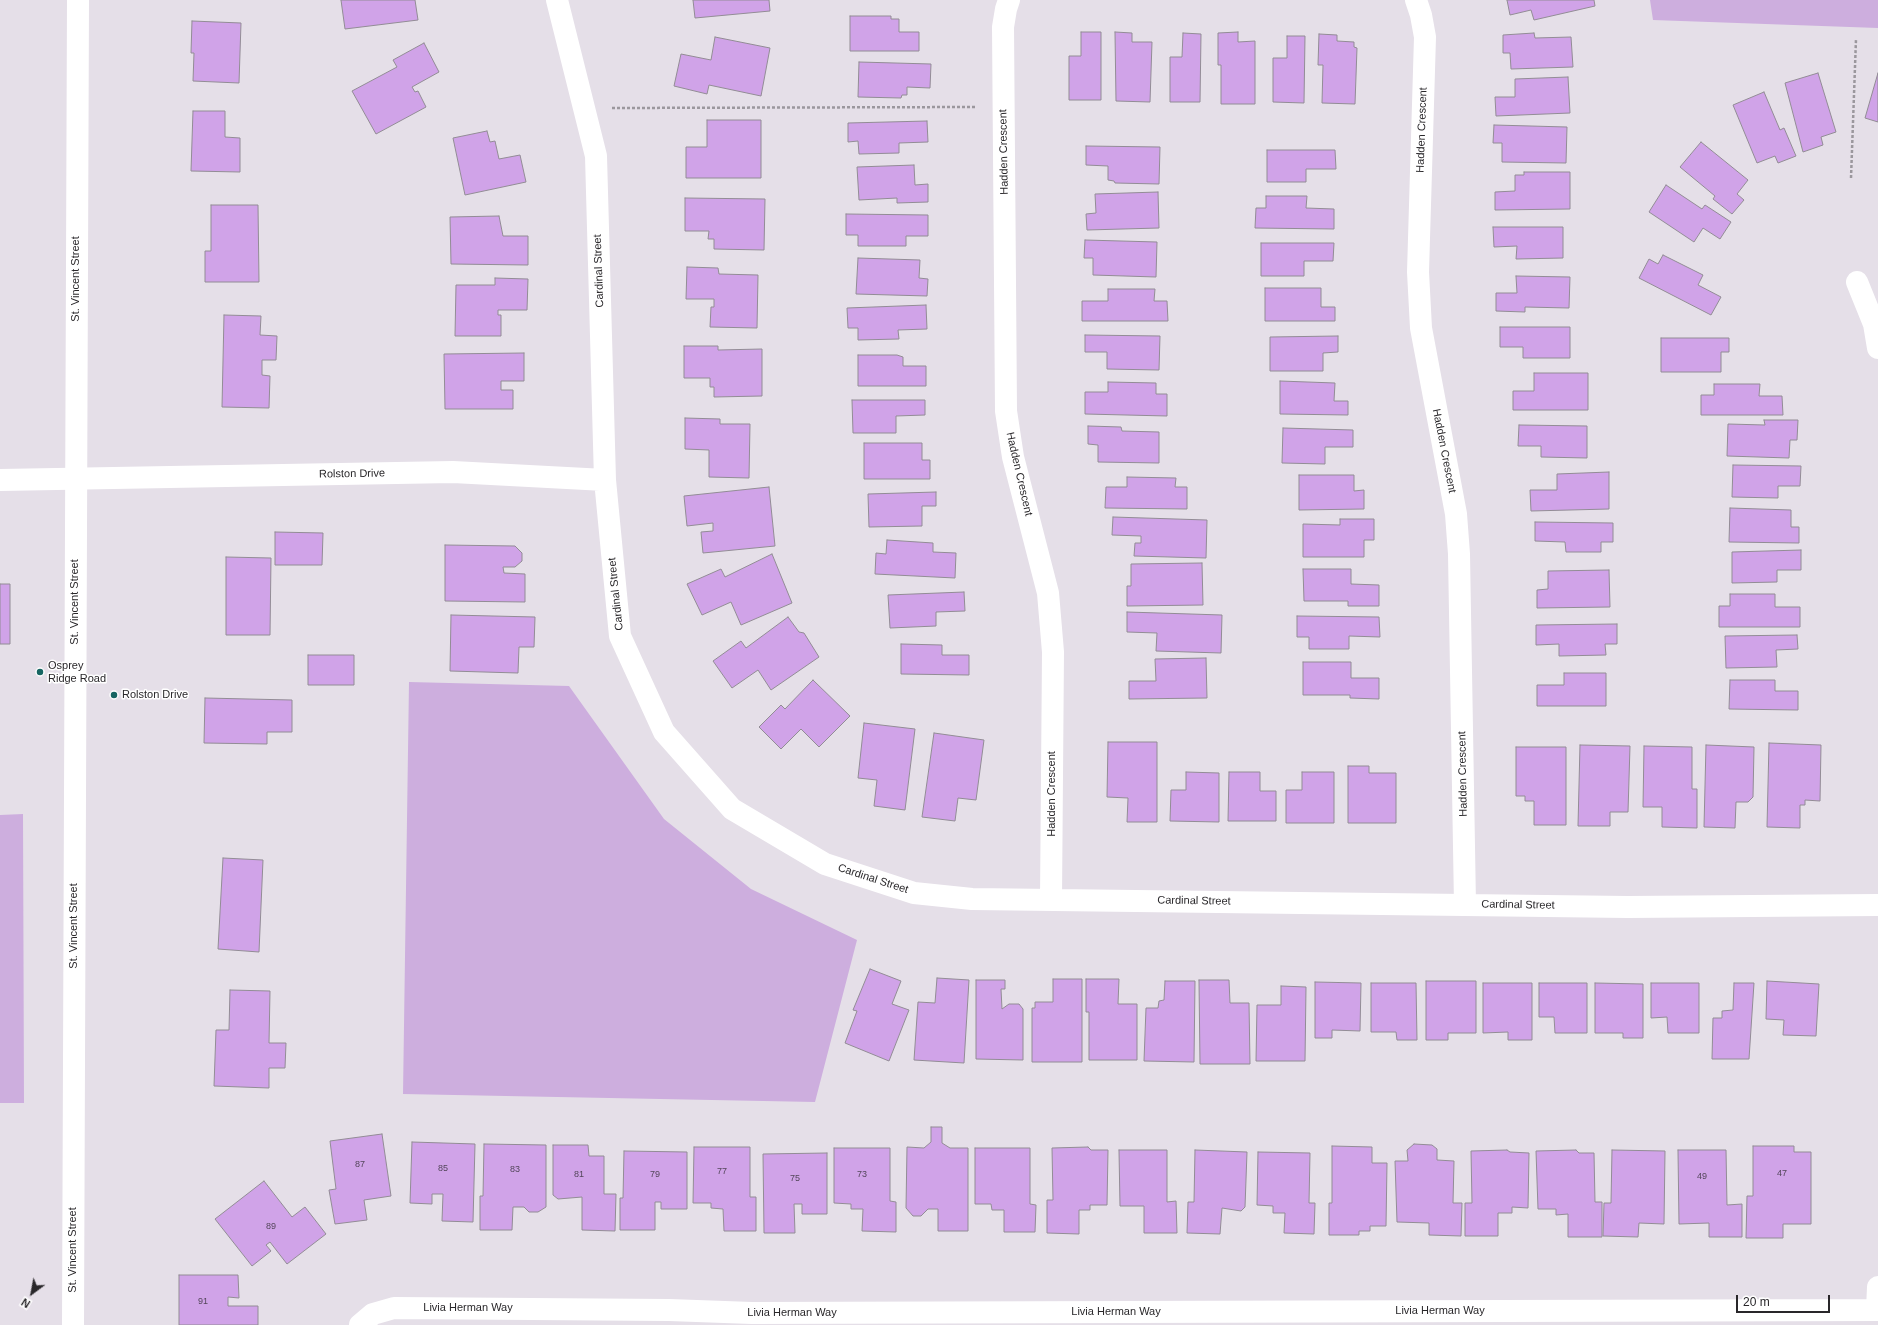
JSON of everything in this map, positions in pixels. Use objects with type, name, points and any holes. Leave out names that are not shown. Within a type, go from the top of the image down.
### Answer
[{"type":"street","name":"St. Vincent Street","points":[[73,1325],[78,0]]},
{"type":"street","name":"Cardinal Street","points":[[557,0],[596,156],[605,480],[620,636],[664,732],[732,809],[825,864],[914,893],[972,899],[1628,907],[1878,905]]},
{"type":"street","name":"Hadden Crescent","points":[[1009,0],[1003,27],[1006,411],[1013,457],[1048,593],[1053,652],[1051,899]]},
{"type":"street","name":"Hadden Crescent","points":[[1416,0],[1425,37],[1418,272],[1421,328],[1456,514],[1459,554],[1465,905]]},
{"type":"street","points":[[1857,282],[1874,324],[1878,348]]},
{"type":"street","name":"Rolston Drive","points":[[76,480],[453,472],[605,480]]},
{"type":"street","points":[[0,480],[76,480]]},
{"type":"street","points":[[1878,1287],[1878,1310]]},
{"type":"street","name":"Livia Herman Way","points":[[360,1325],[372,1314],[394,1308],[669,1310],[752,1319],[1878,1310]]},
{"type":"path","points":[[1851,178],[1856,39]]},
{"type":"path","points":[[584,108],[1004,107]]},
{"type":"shaded area","points":[[1650,0],[1878,0],[1878,28],[1653,20]]},
{"type":"shaded area","points":[[409,682],[569,686],[664,819],[751,889],[857,940],[815,1102],[403,1094]]},
{"type":"shaded area","points":[[23,814],[24,1103],[0,1103],[0,815]]},
{"type":"building","points":[[341,0],[415,0],[418,20],[345,29]]},
{"type":"building","points":[[693,0],[769,0],[770,11],[695,18]]},
{"type":"building","points":[[1507,0],[1594,0],[1595,6],[1534,20],[1531,10],[1510,15]]},
{"type":"building","points":[[850,16],[891,16],[891,19],[899,19],[899,32],[919,32],[919,51],[850,51]]},
{"type":"building","points":[[192,21],[241,23],[239,83],[193,81],[194,53],[191,53]]},
{"type":"building","points":[[1081,32],[1101,32],[1101,100],[1069,100],[1069,56],[1081,56]]},
{"type":"building","points":[[1115,32],[1132,33],[1132,42],[1152,42],[1150,102],[1116,101]]},
{"type":"building","points":[[1238,32],[1238,42],[1255,41],[1255,104],[1221,104],[1221,65],[1218,65],[1218,33]]},
{"type":"building","points":[[1183,33],[1201,34],[1200,102],[1170,102],[1170,57],[1182,57]]},
{"type":"building","points":[[1534,33],[1535,38],[1571,37],[1573,67],[1511,69],[1510,53],[1503,53],[1503,35]]},
{"type":"building","points":[[1319,34],[1337,35],[1337,41],[1354,42],[1354,47],[1357,48],[1355,104],[1322,103],[1323,65],[1318,65]]},
{"type":"building","points":[[1287,36],[1305,36],[1304,103],[1273,102],[1273,58],[1287,58]]},
{"type":"building","points":[[715,37],[770,48],[761,96],[709,85],[707,94],[674,86],[681,54],[711,60]]},
{"type":"building","points":[[424,43],[439,72],[412,87],[415,92],[418,91],[426,107],[376,134],[352,91],[397,67],[393,60]]},
{"type":"building","points":[[859,62],[931,64],[930,88],[907,87],[907,95],[902,95],[901,98],[858,97]]},
{"type":"building","points":[[1818,73],[1836,132],[1821,137],[1823,145],[1803,152],[1785,83]]},
{"type":"building","points":[[1878,73],[1878,122],[1865,118]]},
{"type":"building","points":[[1568,77],[1570,113],[1496,116],[1495,97],[1515,97],[1515,79]]},
{"type":"building","points":[[1764,92],[1780,130],[1784,128],[1796,156],[1778,163],[1775,156],[1757,163],[1733,105]]},
{"type":"building","points":[[193,111],[225,111],[225,137],[240,138],[240,172],[191,171]]},
{"type":"building","points":[[707,120],[761,120],[761,178],[686,178],[686,147],[707,147]]},
{"type":"building","points":[[927,121],[928,142],[899,143],[899,153],[859,154],[858,141],[848,142],[848,123]]},
{"type":"building","points":[[1494,125],[1567,127],[1566,163],[1502,162],[1502,143],[1493,143]]},
{"type":"building","points":[[487,131],[490,142],[495,141],[499,159],[520,155],[526,182],[465,195],[453,138]]},
{"type":"building","points":[[1701,142],[1748,180],[1737,194],[1744,200],[1732,214],[1713,199],[1715,196],[1680,167]]},
{"type":"building","points":[[1086,146],[1160,147],[1159,184],[1115,183],[1114,181],[1108,180],[1108,166],[1086,165]]},
{"type":"building","points":[[1267,150],[1335,150],[1336,169],[1306,169],[1306,182],[1267,182]]},
{"type":"building","points":[[914,165],[915,185],[928,184],[928,202],[897,203],[897,198],[859,200],[857,167]]},
{"type":"building","points":[[1524,172],[1570,172],[1570,209],[1495,210],[1495,192],[1515,191],[1515,175],[1524,175]]},
{"type":"building","points":[[1666,185],[1702,209],[1705,205],[1731,222],[1720,239],[1703,228],[1694,242],[1649,212]]},
{"type":"building","points":[[1158,192],[1159,228],[1087,230],[1086,214],[1096,213],[1095,194]]},
{"type":"building","points":[[1266,196],[1307,196],[1306,208],[1334,209],[1334,229],[1255,228],[1256,208],[1266,208]]},
{"type":"building","points":[[685,198],[765,199],[764,250],[714,249],[714,239],[708,239],[709,231],[685,231]]},
{"type":"building","points":[[211,205],[258,205],[259,282],[205,282],[205,251],[211,251]]},
{"type":"building","points":[[846,214],[928,215],[928,236],[906,236],[906,246],[858,246],[858,235],[846,235]]},
{"type":"building","points":[[499,216],[503,236],[528,236],[528,265],[451,264],[450,217]]},
{"type":"building","points":[[1493,227],[1563,227],[1563,258],[1516,259],[1517,246],[1494,247]]},
{"type":"building","points":[[1085,240],[1157,242],[1156,277],[1093,275],[1093,258],[1084,258]]},
{"type":"building","points":[[1261,243],[1334,243],[1333,261],[1304,261],[1304,276],[1261,276]]},
{"type":"building","points":[[1663,255],[1703,275],[1698,285],[1721,297],[1711,315],[1639,278],[1649,259],[1658,264]]},
{"type":"building","points":[[858,258],[920,260],[919,278],[928,279],[927,296],[856,294]]},
{"type":"building","points":[[687,267],[718,268],[719,274],[758,275],[757,328],[710,327],[711,307],[714,307],[714,299],[686,299]]},
{"type":"building","points":[[1516,276],[1570,277],[1569,308],[1525,307],[1525,312],[1496,311],[1496,293],[1517,293]]},
{"type":"building","points":[[495,278],[528,279],[527,310],[498,310],[498,315],[501,315],[501,336],[455,336],[456,285],[495,285]]},
{"type":"building","points":[[1265,288],[1321,288],[1321,307],[1335,307],[1335,321],[1265,321]]},
{"type":"building","points":[[1108,289],[1155,289],[1154,301],[1167,301],[1168,321],[1082,321],[1082,301],[1108,301]]},
{"type":"building","points":[[926,305],[927,329],[898,330],[899,339],[858,340],[858,328],[848,328],[847,308]]},
{"type":"building","points":[[224,315],[261,316],[260,335],[277,336],[276,360],[262,360],[262,375],[270,376],[269,408],[222,407]]},
{"type":"building","points":[[1500,327],[1570,327],[1570,358],[1523,358],[1523,347],[1500,347]]},
{"type":"building","points":[[1085,335],[1160,336],[1159,370],[1107,369],[1107,352],[1085,352]]},
{"type":"building","points":[[1338,336],[1338,352],[1323,353],[1323,371],[1270,371],[1270,337]]},
{"type":"building","points":[[1661,338],[1729,338],[1729,352],[1721,352],[1721,372],[1661,372]]},
{"type":"building","points":[[684,346],[718,346],[718,350],[762,349],[762,396],[714,397],[714,387],[710,387],[710,378],[684,378]]},
{"type":"building","points":[[524,353],[524,381],[501,381],[501,390],[513,390],[513,409],[445,409],[444,354]]},
{"type":"building","points":[[858,355],[897,355],[903,357],[903,366],[926,366],[926,386],[858,386]]},
{"type":"building","points":[[1534,373],[1588,373],[1588,410],[1513,410],[1513,391],[1534,391]]},
{"type":"building","points":[[1280,381],[1335,383],[1334,401],[1348,401],[1348,415],[1280,414]]},
{"type":"building","points":[[1108,382],[1156,383],[1156,394],[1167,394],[1167,416],[1085,414],[1085,392],[1108,392]]},
{"type":"building","points":[[1714,384],[1760,384],[1759,396],[1782,396],[1783,415],[1701,415],[1701,395],[1714,395]]},
{"type":"building","points":[[852,400],[925,400],[925,415],[896,416],[896,433],[853,433]]},
{"type":"building","points":[[685,418],[720,419],[720,424],[750,424],[749,478],[709,477],[709,450],[685,449]]},
{"type":"building","points":[[1764,420],[1798,420],[1797,440],[1790,440],[1789,458],[1727,456],[1728,424],[1765,425]]},
{"type":"building","points":[[1519,425],[1587,426],[1587,458],[1541,457],[1541,446],[1518,446]]},
{"type":"building","points":[[1088,426],[1121,427],[1122,431],[1159,432],[1159,463],[1098,462],[1098,445],[1088,444]]},
{"type":"building","points":[[1283,428],[1353,430],[1353,447],[1325,447],[1325,464],[1282,463]]},
{"type":"building","points":[[864,443],[922,443],[922,460],[930,460],[930,479],[864,479]]},
{"type":"building","points":[[1733,465],[1801,466],[1800,486],[1778,486],[1778,498],[1732,497]]},
{"type":"building","points":[[1609,472],[1609,509],[1531,511],[1530,490],[1557,490],[1557,474]]},
{"type":"building","points":[[1299,475],[1354,475],[1354,491],[1364,490],[1364,509],[1299,510]]},
{"type":"building","points":[[1127,477],[1176,478],[1175,487],[1187,487],[1187,509],[1105,508],[1106,487],[1127,487]]},
{"type":"building","points":[[769,487],[775,546],[703,553],[701,532],[713,531],[713,523],[687,526],[684,496]]},
{"type":"building","points":[[936,492],[936,506],[922,506],[922,526],[869,527],[868,494]]},
{"type":"building","points":[[1730,508],[1791,510],[1791,527],[1799,527],[1799,543],[1729,542]]},
{"type":"building","points":[[1113,517],[1207,520],[1206,558],[1134,556],[1135,543],[1141,543],[1141,536],[1112,535]]},
{"type":"building","points":[[1340,519],[1374,519],[1374,540],[1364,540],[1364,557],[1303,557],[1303,524],[1340,525]]},
{"type":"building","points":[[1535,522],[1613,523],[1613,542],[1601,542],[1601,552],[1566,552],[1565,542],[1535,541]]},
{"type":"building","points":[[275,532],[323,533],[322,565],[275,565]]},
{"type":"building","points":[[887,540],[933,543],[933,552],[956,553],[955,578],[875,574],[876,553],[886,554]]},
{"type":"building","points":[[445,545],[515,546],[522,553],[522,561],[515,567],[503,567],[504,573],[525,574],[525,602],[445,601]]},
{"type":"building","points":[[1801,550],[1801,570],[1777,570],[1777,582],[1732,583],[1732,552]]},
{"type":"building","points":[[772,554],[792,603],[741,625],[731,602],[702,615],[687,584],[721,569],[725,577]]},
{"type":"building","points":[[226,557],[271,558],[270,635],[226,635]]},
{"type":"building","points":[[1202,563],[1203,605],[1127,606],[1127,586],[1131,586],[1131,564]]},
{"type":"building","points":[[1303,569],[1351,569],[1351,584],[1379,585],[1379,606],[1348,606],[1348,601],[1304,601]]},
{"type":"building","points":[[1609,570],[1610,607],[1537,608],[1537,590],[1548,589],[1548,571]]},
{"type":"building","points":[[0,584],[10,584],[10,644],[0,644]]},
{"type":"building","points":[[964,592],[965,611],[936,612],[936,626],[890,628],[888,595]]},
{"type":"building","points":[[1730,594],[1775,594],[1775,607],[1800,607],[1800,627],[1719,627],[1719,606],[1730,606]]},
{"type":"building","points":[[1127,612],[1222,615],[1221,653],[1156,651],[1157,633],[1127,632]]},
{"type":"building","points":[[451,615],[535,617],[534,647],[519,647],[518,673],[450,671]]},
{"type":"building","points":[[1297,616],[1379,617],[1380,637],[1349,636],[1349,649],[1309,649],[1309,637],[1297,637]]},
{"type":"building","points":[[788,617],[799,632],[804,633],[819,657],[771,690],[758,670],[732,688],[713,661],[741,641],[746,648]]},
{"type":"building","points":[[1617,624],[1617,644],[1605,644],[1606,655],[1559,656],[1559,644],[1536,645],[1536,625]]},
{"type":"building","points":[[1797,635],[1798,649],[1776,650],[1777,667],[1726,668],[1725,636]]},
{"type":"building","points":[[901,644],[942,645],[942,655],[969,655],[969,675],[901,674]]},
{"type":"building","points":[[308,655],[354,655],[354,685],[308,685]]},
{"type":"building","points":[[1206,658],[1207,698],[1129,699],[1129,681],[1156,681],[1155,659]]},
{"type":"building","points":[[1303,662],[1351,662],[1351,678],[1379,678],[1379,699],[1350,698],[1350,695],[1303,695]]},
{"type":"building","points":[[1564,673],[1606,673],[1606,706],[1537,706],[1537,685],[1564,685]]},
{"type":"building","points":[[813,680],[850,716],[819,747],[801,729],[781,749],[759,727],[781,705],[785,709]]},
{"type":"building","points":[[1730,680],[1775,680],[1775,691],[1798,691],[1798,710],[1729,709]]},
{"type":"building","points":[[205,698],[292,700],[292,732],[267,732],[267,744],[204,743]]},
{"type":"building","points":[[864,723],[915,729],[905,810],[874,806],[877,780],[858,778]]},
{"type":"building","points":[[934,733],[984,740],[976,800],[958,798],[955,821],[922,817]]},
{"type":"building","points":[[1108,742],[1157,742],[1157,822],[1127,822],[1128,798],[1107,797]]},
{"type":"building","points":[[1769,743],[1821,745],[1820,801],[1805,800],[1805,805],[1800,805],[1800,828],[1767,827]]},
{"type":"building","points":[[1580,745],[1630,746],[1628,812],[1610,812],[1610,826],[1578,826]]},
{"type":"building","points":[[1706,745],[1754,747],[1753,797],[1748,802],[1736,802],[1735,828],[1704,827]]},
{"type":"building","points":[[1644,746],[1692,747],[1692,789],[1697,789],[1697,828],[1662,827],[1662,807],[1643,807]]},
{"type":"building","points":[[1516,747],[1566,747],[1566,825],[1534,825],[1534,801],[1525,801],[1525,796],[1516,796]]},
{"type":"building","points":[[1348,766],[1369,766],[1369,773],[1396,773],[1396,823],[1348,823]]},
{"type":"building","points":[[1186,772],[1219,773],[1219,822],[1170,821],[1171,790],[1186,790]]},
{"type":"building","points":[[1229,772],[1260,772],[1260,791],[1276,791],[1276,821],[1228,821]]},
{"type":"building","points":[[1302,772],[1334,772],[1334,823],[1286,823],[1286,790],[1302,790]]},
{"type":"building","points":[[223,858],[263,860],[259,952],[218,949]]},
{"type":"building","points":[[870,969],[901,981],[892,1004],[909,1010],[889,1061],[845,1043],[857,1011],[853,1010]]},
{"type":"building","points":[[937,978],[969,980],[964,1063],[914,1060],[918,1002],[935,1003]]},
{"type":"building","points":[[1053,979],[1082,979],[1082,1062],[1032,1062],[1032,1008],[1035,1008],[1035,1002],[1053,1002]]},
{"type":"building","points":[[1086,979],[1119,979],[1118,1004],[1137,1004],[1137,1060],[1089,1060],[1089,1012],[1086,1012]]},
{"type":"building","points":[[976,980],[1005,980],[1005,989],[1001,989],[1002,1009],[1009,1004],[1019,1004],[1023,1009],[1023,1060],[976,1059]]},
{"type":"building","points":[[1199,980],[1229,980],[1230,1003],[1249,1003],[1250,1064],[1200,1064]]},
{"type":"building","points":[[1165,981],[1195,981],[1194,1062],[1144,1061],[1146,1008],[1158,1008],[1159,1001],[1164,1000]]},
{"type":"building","points":[[1426,981],[1476,981],[1476,1033],[1448,1033],[1448,1040],[1426,1040]]},
{"type":"building","points":[[1767,981],[1819,984],[1816,1036],[1783,1035],[1784,1020],[1766,1019]]},
{"type":"building","points":[[1315,982],[1361,983],[1360,1031],[1332,1030],[1332,1038],[1315,1038]]},
{"type":"building","points":[[1371,983],[1416,983],[1417,1040],[1397,1040],[1396,1032],[1371,1032]]},
{"type":"building","points":[[1483,983],[1532,983],[1532,1040],[1508,1040],[1508,1032],[1483,1033]]},
{"type":"building","points":[[1539,983],[1587,983],[1587,1033],[1555,1033],[1554,1017],[1539,1017]]},
{"type":"building","points":[[1595,983],[1643,984],[1643,1038],[1623,1038],[1623,1033],[1595,1033]]},
{"type":"building","points":[[1651,983],[1699,983],[1699,1033],[1668,1033],[1667,1017],[1651,1018]]},
{"type":"building","points":[[1734,983],[1754,983],[1749,1059],[1712,1059],[1713,1018],[1722,1018],[1722,1011],[1733,1010]]},
{"type":"building","points":[[1281,986],[1306,987],[1305,1061],[1256,1061],[1257,1005],[1281,1005]]},
{"type":"building","points":[[230,990],[270,991],[269,1043],[286,1043],[285,1068],[269,1068],[269,1088],[214,1086],[216,1030],[229,1030]]},
{"type":"building","points":[[931,1127],[942,1127],[942,1143],[950,1148],[968,1148],[968,1231],[938,1231],[938,1209],[928,1209],[921,1216],[913,1216],[906,1208],[907,1147],[924,1148],[931,1142]]},
{"type":"building","points":[[382,1134],[391,1196],[364,1200],[367,1220],[335,1224],[329,1190],[336,1189],[330,1141]]},
{"type":"building","points":[[412,1142],[475,1144],[473,1222],[442,1221],[443,1194],[432,1194],[432,1204],[410,1203]]},
{"type":"building","points":[[484,1144],[546,1145],[546,1207],[538,1212],[529,1212],[524,1207],[513,1207],[512,1230],[480,1230],[480,1196],[483,1196]]},
{"type":"building","points":[[1414,1144],[1432,1145],[1437,1149],[1437,1160],[1454,1161],[1453,1203],[1462,1203],[1461,1236],[1429,1235],[1429,1223],[1397,1222],[1395,1161],[1408,1161],[1407,1150]]},
{"type":"building","points":[[553,1145],[588,1145],[589,1156],[604,1156],[604,1194],[616,1194],[615,1231],[582,1230],[582,1197],[558,1199],[553,1195]]},
{"type":"building","points":[[1332,1146],[1372,1147],[1372,1163],[1387,1163],[1386,1226],[1370,1226],[1370,1231],[1359,1231],[1359,1235],[1329,1235],[1329,1203],[1332,1203]]},
{"type":"building","points":[[1753,1146],[1794,1146],[1794,1152],[1811,1152],[1811,1224],[1783,1224],[1783,1238],[1746,1238],[1747,1196],[1753,1196]]},
{"type":"building","points":[[694,1147],[750,1147],[750,1197],[756,1197],[756,1231],[724,1231],[723,1209],[711,1208],[711,1203],[693,1203]]},
{"type":"building","points":[[1088,1147],[1091,1150],[1108,1150],[1107,1205],[1090,1205],[1090,1210],[1079,1210],[1079,1234],[1047,1233],[1047,1200],[1053,1200],[1052,1148]]},
{"type":"building","points":[[834,1148],[890,1148],[890,1201],[896,1202],[896,1232],[862,1231],[863,1209],[851,1209],[851,1204],[834,1203]]},
{"type":"building","points":[[975,1148],[1030,1148],[1030,1204],[1036,1205],[1035,1232],[1004,1232],[1004,1210],[992,1210],[991,1204],[975,1204]]},
{"type":"building","points":[[1119,1150],[1167,1150],[1167,1202],[1176,1201],[1177,1233],[1144,1233],[1144,1206],[1120,1206]]},
{"type":"building","points":[[1195,1150],[1247,1152],[1245,1207],[1241,1211],[1222,1208],[1220,1234],[1187,1233],[1188,1202],[1194,1202]]},
{"type":"building","points":[[1507,1150],[1510,1152],[1529,1153],[1528,1208],[1512,1207],[1512,1213],[1498,1213],[1498,1236],[1465,1236],[1465,1203],[1472,1203],[1471,1151]]},
{"type":"building","points":[[1576,1150],[1579,1153],[1594,1153],[1595,1202],[1602,1202],[1602,1237],[1568,1237],[1568,1214],[1556,1215],[1556,1209],[1538,1209],[1536,1151]]},
{"type":"building","points":[[1612,1150],[1665,1151],[1664,1224],[1639,1223],[1638,1237],[1603,1236],[1604,1203],[1611,1203]]},
{"type":"building","points":[[1678,1150],[1726,1150],[1727,1205],[1742,1204],[1742,1237],[1709,1237],[1709,1223],[1679,1224]]},
{"type":"building","points":[[624,1151],[687,1152],[687,1209],[661,1209],[661,1202],[655,1202],[655,1230],[620,1230],[620,1198],[623,1198]]},
{"type":"building","points":[[1258,1152],[1310,1153],[1309,1203],[1315,1203],[1314,1234],[1284,1233],[1285,1213],[1273,1213],[1273,1206],[1257,1205]]},
{"type":"building","points":[[827,1153],[827,1214],[802,1214],[802,1204],[794,1204],[795,1233],[764,1233],[763,1154]]},
{"type":"building","points":[[264,1181],[292,1217],[305,1207],[326,1234],[287,1264],[270,1242],[266,1245],[271,1251],[252,1266],[215,1219]]},
{"type":"building","points":[[179,1275],[238,1275],[239,1298],[228,1297],[228,1306],[258,1306],[258,1325],[179,1325]]},
{"type":"place","name":"Osprey Ridge Road","points":[[40,672]]},
{"type":"place","name":"Rolston Drive","points":[[114,695]]}]
